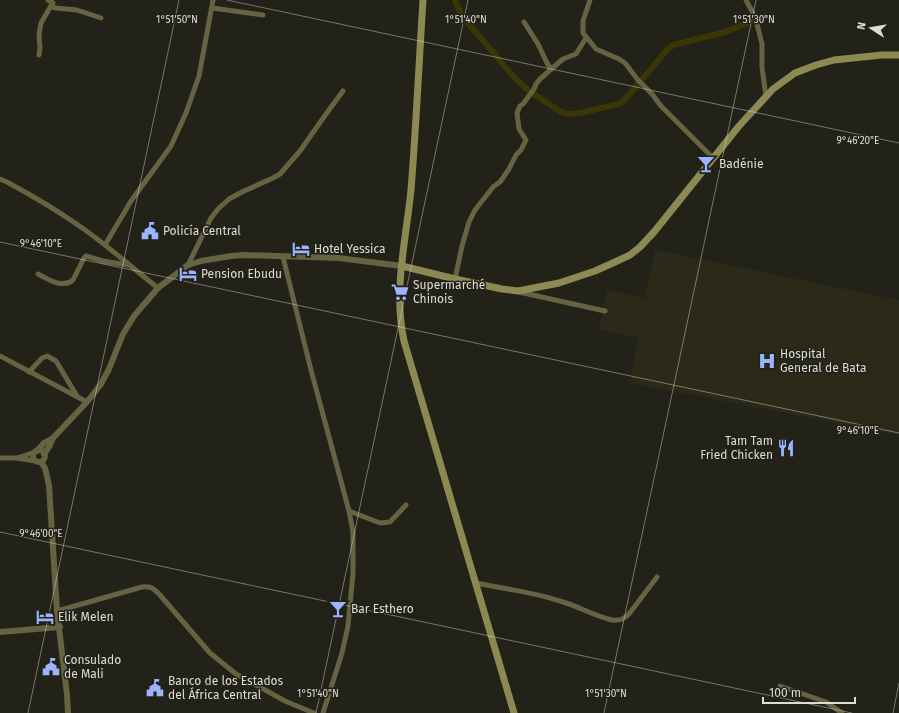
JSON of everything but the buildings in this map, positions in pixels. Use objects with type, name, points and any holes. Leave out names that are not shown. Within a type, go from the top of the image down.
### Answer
[{"type":"main road","points":[[423,0],[411,191],[399,294],[400,321],[404,341],[514,713]]},
{"type":"main road","points":[[402,266],[455,280],[518,291],[559,283],[595,271],[630,255],[640,247],[649,238],[739,126],[773,89],[795,73],[816,64],[834,60],[882,55],[899,55]]},
{"type":"street","points":[[105,245],[131,201],[171,146],[186,113],[199,76],[213,0]]},
{"type":"street","points":[[590,0],[584,21],[583,33],[586,38],[596,49],[625,63],[661,106],[712,158]]},
{"type":"street","points":[[746,0],[758,24],[762,44],[762,68],[766,96]]},
{"type":"street","points":[[51,2],[52,6],[56,8],[77,10],[101,18]]},
{"type":"street","points":[[39,55],[39,34],[41,23],[51,2]]},
{"type":"street","points":[[212,8],[263,15]]},
{"type":"street","points":[[524,22],[538,44],[551,70]]},
{"type":"street","points":[[455,280],[462,246],[469,222],[475,210],[493,187],[500,182],[526,140],[519,129],[516,113],[536,84],[563,59],[576,54],[586,38]]},
{"type":"street","points":[[188,265],[211,218],[218,209],[228,199],[280,174],[300,151],[343,91]]},
{"type":"street","points":[[0,179],[48,205],[78,225],[158,288]]},
{"type":"street","points":[[38,274],[53,282],[64,284],[70,283],[86,256],[104,261],[129,265]]},
{"type":"street","points":[[68,713],[58,611],[49,485],[45,468],[33,456],[44,444],[53,438],[87,402],[101,384],[109,369],[123,334],[134,316],[158,288],[188,265],[201,261],[231,256],[313,257],[339,258],[402,266]]},
{"type":"street","points":[[283,257],[311,370],[349,511],[353,532],[353,573],[348,626],[342,653],[323,713]]},
{"type":"street","points":[[518,291],[605,311]]},
{"type":"street","points":[[0,356],[87,402]]},
{"type":"street","points":[[29,372],[42,358],[47,356],[56,362],[77,397]]},
{"type":"street","points":[[0,458],[16,458],[38,461],[44,460],[44,454],[53,438]]},
{"type":"street","points":[[16,458],[42,451],[44,454]]},
{"type":"street","points":[[349,511],[380,523],[385,523],[390,522],[406,505]]},
{"type":"street","points":[[476,583],[545,596],[605,618],[620,620],[629,614],[657,577]]},
{"type":"street","points":[[58,611],[149,586],[160,595],[210,653],[236,674],[285,701],[314,713]]},
{"type":"street","points":[[0,632],[60,627]]},
{"type":"street","points":[[780,686],[826,702],[842,713]]},
{"type":"shaded area","name":"Hospital General de Bata","points":[[655,250],[899,300],[899,435],[631,383],[638,338],[599,330],[607,290],[645,298]]},
{"type":"waterway","points":[[455,0],[462,16],[514,77],[529,91],[561,112],[567,114],[580,113],[618,104],[624,101],[672,46],[725,32],[765,16]]},
{"type":"place","name":"Badénie","points":[[706,164]]},
{"type":"place","name":"Policía Central","points":[[150,231]]},
{"type":"place","name":"Hotel Yessica","points":[[301,249]]},
{"type":"place","name":"Pension Ebudu","points":[[188,274]]},
{"type":"place","name":"Supermarché Chinois","points":[[400,292]]},
{"type":"place","name":"Hospital General de Bata","points":[[767,361]]},
{"type":"place","name":"Tam Tam Fried Chicken","points":[[786,448]]},
{"type":"place","name":"Bar Esthero","points":[[338,609]]},
{"type":"place","name":"Elik Melen","points":[[45,617]]},
{"type":"place","name":"Consulado de Mali","points":[[51,667]]},
{"type":"place","name":"Banco de los Estados del África Central","points":[[155,688]]}]
